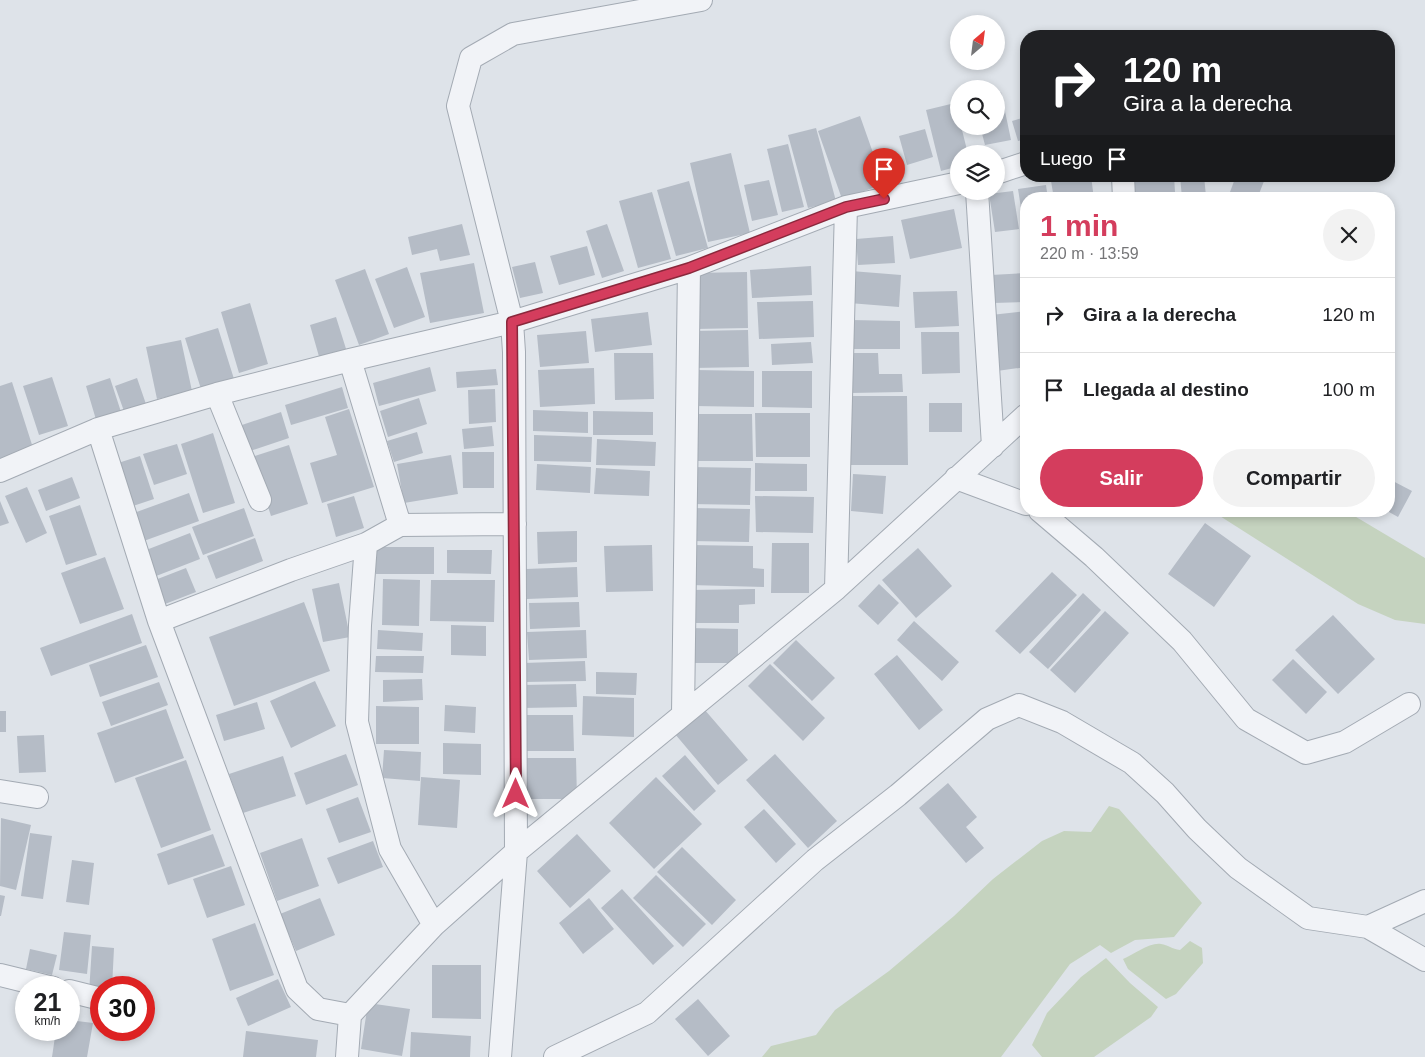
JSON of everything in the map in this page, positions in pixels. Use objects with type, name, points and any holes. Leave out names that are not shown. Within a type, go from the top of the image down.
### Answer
[{"type":"street","points":[[500,1057],[516,852],[512,322],[458,106],[471,58],[513,34],[701,0]]},
{"type":"street","points":[[1005,170],[1020,165]]},
{"type":"street","points":[[0,471],[98,429],[218,394],[350,360],[512,322],[689,268],[846,207],[950,185]]},
{"type":"street","points":[[978,200],[994,446]]},
{"type":"street","points":[[836,589],[846,207]]},
{"type":"street","points":[[683,714],[689,268]]},
{"type":"street","points":[[350,360],[400,525]]},
{"type":"street","points":[[218,394],[260,500]]},
{"type":"street","points":[[347,1057],[350,1015],[434,926],[516,852],[836,589],[956,478],[994,446],[1020,420]]},
{"type":"street","points":[[98,429],[159,621],[297,989],[318,1009],[350,1015]]},
{"type":"street","points":[[956,478],[1020,502]]},
{"type":"street","points":[[1047,517],[1094,557],[1182,641],[1246,719],[1306,753],[1345,742],[1409,704]]},
{"type":"street","points":[[159,621],[291,570],[366,544],[400,525],[515,524]]},
{"type":"street","points":[[366,544],[360,625],[357,722],[390,848],[434,926]]},
{"type":"street","points":[[555,1057],[647,1013],[815,860],[898,795],[987,718],[1019,706],[1062,722],[1132,763],[1165,793],[1197,829],[1238,868],[1308,918],[1368,927],[1425,960]]},
{"type":"street","points":[[0,791],[37,797]]},
{"type":"street","points":[[1368,927],[1425,901]]},
{"type":"street","points":[[0,975],[15,979]]},
{"type":"green space","points":[[1221,517],[1356,517],[1425,558],[1425,624],[1395,620],[1358,604]]},
{"type":"green space","points":[[1109,806],[1119,809],[1202,903],[1174,937],[1135,940],[1111,953],[1100,945],[1070,964],[1001,1057],[762,1057],[771,1046],[816,1035],[835,1010],[889,971],[954,916],[993,879],[1042,841],[1064,831],[1091,832]]},
{"type":"green space","points":[[1190,941],[1202,948],[1203,963],[1176,994],[1166,999],[1128,969],[1123,959],[1157,944],[1180,950]]},
{"type":"green space","points":[[1106,958],[1130,983],[1158,1007],[1151,1017],[1094,1057],[1042,1057],[1032,1045],[1047,1013],[1081,977]]},
{"type":"building","points":[[950,104],[950,135],[963,135],[966,145],[950,145],[950,168],[941,171],[926,110]]},
{"type":"building","points":[[1005,111],[1011,140],[985,145],[982,135],[1005,135]]},
{"type":"building","points":[[860,116],[884,184],[842,199],[818,131]]},
{"type":"building","points":[[1020,119],[1020,140],[1018,141],[1012,121]]},
{"type":"building","points":[[816,128],[836,201],[808,208],[788,135]]},
{"type":"building","points":[[925,129],[933,157],[907,165],[899,136]]},
{"type":"building","points":[[788,144],[804,207],[782,212],[767,149]]},
{"type":"building","points":[[731,153],[750,233],[708,242],[690,163]]},
{"type":"building","points":[[769,180],[778,215],[752,221],[744,185]]},
{"type":"building","points":[[689,181],[708,248],[676,256],[657,190]]},
{"type":"building","points":[[1051,182],[1092,182],[1093,192],[1053,192]]},
{"type":"building","points":[[1132,182],[1174,182],[1175,192],[1133,192]]},
{"type":"building","points":[[1181,182],[1205,182],[1206,192],[1181,192]]},
{"type":"building","points":[[1234,182],[1264,182],[1260,192],[1230,192]]},
{"type":"building","points":[[1046,185],[1047,192],[1020,192],[1020,202],[1018,189]]},
{"type":"building","points":[[1013,191],[1019,229],[995,232],[990,200],[1005,200],[1005,192]]},
{"type":"building","points":[[652,192],[671,259],[638,268],[619,201]]},
{"type":"building","points":[[954,209],[962,248],[910,259],[901,220]]},
{"type":"building","points":[[462,224],[470,255],[440,261],[437,249],[412,255],[408,237]]},
{"type":"building","points":[[607,224],[624,271],[602,278],[586,231]]},
{"type":"building","points":[[893,236],[895,263],[858,265],[856,239]]},
{"type":"building","points":[[587,246],[595,275],[559,285],[550,256]]},
{"type":"building","points":[[535,262],[543,293],[520,298],[512,267]]},
{"type":"building","points":[[474,263],[484,313],[430,323],[420,273]]},
{"type":"building","points":[[811,266],[812,295],[752,298],[750,270]]},
{"type":"building","points":[[407,267],[425,317],[394,328],[375,279]]},
{"type":"building","points":[[365,269],[389,334],[359,345],[335,280]]},
{"type":"building","points":[[851,271],[901,275],[899,307],[849,303]]},
{"type":"building","points":[[747,272],[748,328],[695,329],[694,273]]},
{"type":"building","points":[[1020,273],[1020,302],[993,303],[991,275]]},
{"type":"building","points":[[957,291],[959,326],[915,328],[913,292]]},
{"type":"building","points":[[813,301],[814,337],[759,339],[757,302]]},
{"type":"building","points":[[250,303],[268,364],[239,373],[221,312]]},
{"type":"building","points":[[648,312],[652,345],[595,352],[591,319]]},
{"type":"building","points":[[1020,312],[1020,368],[997,371],[991,315]]},
{"type":"building","points":[[336,317],[347,352],[320,360],[310,325]]},
{"type":"building","points":[[851,320],[900,321],[900,349],[851,349]]},
{"type":"building","points":[[218,328],[234,379],[201,389],[185,338]]},
{"type":"building","points":[[748,330],[749,367],[693,368],[692,331]]},
{"type":"building","points":[[586,331],[589,363],[540,367],[537,335]]},
{"type":"building","points":[[921,332],[959,332],[960,373],[922,374]]},
{"type":"building","points":[[181,340],[192,391],[157,399],[146,347]]},
{"type":"building","points":[[811,342],[813,363],[772,365],[771,344]]},
{"type":"building","points":[[614,353],[653,353],[654,399],[615,400]]},
{"type":"building","points":[[850,353],[878,353],[879,374],[902,374],[903,392],[851,393]]},
{"type":"building","points":[[430,367],[436,391],[379,406],[373,383]]},
{"type":"building","points":[[594,368],[595,404],[540,407],[538,370]]},
{"type":"building","points":[[496,369],[498,385],[457,388],[456,372]]},
{"type":"building","points":[[695,370],[754,371],[754,407],[695,406]]},
{"type":"building","points":[[762,371],[812,371],[812,408],[762,407]]},
{"type":"building","points":[[52,377],[68,426],[39,435],[23,386]]},
{"type":"building","points":[[110,378],[122,415],[97,423],[86,386]]},
{"type":"building","points":[[137,378],[147,407],[125,414],[115,386]]},
{"type":"building","points":[[12,382],[34,451],[0,461],[0,386]]},
{"type":"building","points":[[342,387],[348,408],[291,425],[285,405]]},
{"type":"building","points":[[495,389],[496,422],[469,424],[468,390]]},
{"type":"building","points":[[850,396],[907,396],[908,465],[850,465]]},
{"type":"building","points":[[419,398],[427,424],[388,437],[380,411]]},
{"type":"building","points":[[929,403],[962,403],[962,432],[929,432]]},
{"type":"building","points":[[349,409],[374,487],[322,503],[310,463],[337,455],[325,417]]},
{"type":"building","points":[[533,410],[588,412],[588,433],[533,431]]},
{"type":"building","points":[[593,411],[653,412],[653,435],[593,435]]},
{"type":"building","points":[[281,412],[289,438],[244,453],[236,427]]},
{"type":"building","points":[[755,413],[810,413],[810,457],[756,457]]},
{"type":"building","points":[[693,414],[752,414],[753,461],[693,461]]},
{"type":"building","points":[[492,426],[494,446],[464,449],[462,429]]},
{"type":"building","points":[[417,432],[423,453],[394,462],[387,441]]},
{"type":"building","points":[[213,433],[235,503],[203,513],[181,444]]},
{"type":"building","points":[[534,435],[592,437],[591,462],[534,461]]},
{"type":"building","points":[[597,439],[656,442],[655,466],[596,465]]},
{"type":"building","points":[[177,444],[187,474],[154,485],[143,454]]},
{"type":"building","points":[[289,445],[308,504],[271,516],[252,457]]},
{"type":"building","points":[[462,452],[494,452],[494,488],[463,488]]},
{"type":"building","points":[[451,455],[458,494],[404,503],[397,464]]},
{"type":"building","points":[[140,456],[154,499],[130,507],[115,464]]},
{"type":"building","points":[[755,463],[807,464],[807,491],[755,491]]},
{"type":"building","points":[[537,464],[591,467],[590,493],[536,490]]},
{"type":"building","points":[[691,467],[751,468],[750,505],[690,504]]},
{"type":"building","points":[[596,468],[650,471],[649,496],[594,494]]},
{"type":"building","points":[[853,474],[886,476],[883,514],[851,511]]},
{"type":"building","points":[[72,477],[80,498],[46,511],[38,490]]},
{"type":"building","points":[[1395,482],[1412,491],[1398,517],[1395,515]]},
{"type":"building","points":[[27,487],[47,533],[26,543],[5,496]]},
{"type":"building","points":[[189,493],[199,521],[141,542],[131,514]]},
{"type":"building","points":[[354,496],[364,528],[336,537],[327,504]]},
{"type":"building","points":[[755,496],[814,497],[813,533],[756,532]]},
{"type":"building","points":[[0,501],[9,523],[0,526]]},
{"type":"building","points":[[80,505],[97,555],[66,565],[49,516]]},
{"type":"building","points":[[244,508],[254,536],[203,555],[192,527]]},
{"type":"building","points":[[691,508],[750,509],[749,542],[690,541]]},
{"type":"building","points":[[1205,523],[1251,556],[1214,607],[1168,574]]},
{"type":"building","points":[[577,531],[577,562],[538,564],[537,532]]},
{"type":"building","points":[[190,533],[200,559],[151,578],[141,552]]},
{"type":"building","points":[[255,538],[263,561],[216,579],[207,556]]},
{"type":"building","points":[[772,543],[809,543],[809,593],[771,593]]},
{"type":"building","points":[[652,545],[653,591],[606,592],[604,546]]},
{"type":"building","points":[[691,545],[753,546],[753,568],[764,569],[764,587],[690,585]]},
{"type":"building","points":[[376,547],[434,547],[434,574],[376,574]]},
{"type":"building","points":[[918,548],[952,586],[916,618],[882,580]]},
{"type":"building","points":[[447,550],[492,550],[491,574],[447,573]]},
{"type":"building","points":[[105,557],[124,609],[80,624],[61,573]]},
{"type":"building","points":[[577,567],[578,597],[527,599],[526,569]]},
{"type":"building","points":[[186,568],[196,592],[165,604],[155,580]]},
{"type":"building","points":[[1052,572],[1077,595],[1020,654],[995,631]]},
{"type":"building","points":[[383,579],[420,580],[419,626],[382,625]]},
{"type":"building","points":[[431,580],[495,580],[494,622],[430,621]]},
{"type":"building","points":[[339,583],[350,637],[323,642],[312,589]]},
{"type":"building","points":[[879,584],[899,603],[878,625],[858,606]]},
{"type":"building","points":[[755,589],[755,604],[739,605],[739,623],[690,623],[690,590]]},
{"type":"building","points":[[1083,593],[1101,610],[1048,669],[1029,652]]},
{"type":"building","points":[[304,602],[330,671],[234,706],[209,637]]},
{"type":"building","points":[[579,602],[580,627],[530,629],[529,603]]},
{"type":"building","points":[[1105,611],[1129,633],[1075,693],[1050,670]]},
{"type":"building","points":[[132,614],[142,643],[51,676],[40,648]]},
{"type":"building","points":[[1333,615],[1375,659],[1338,694],[1295,650]]},
{"type":"building","points":[[914,621],[959,662],[942,681],[897,640]]},
{"type":"building","points":[[451,625],[486,626],[486,656],[451,655]]},
{"type":"building","points":[[688,628],[738,629],[738,663],[688,663]]},
{"type":"building","points":[[378,630],[423,633],[422,651],[377,649]]},
{"type":"building","points":[[586,630],[587,658],[529,660],[527,632]]},
{"type":"building","points":[[796,640],[835,678],[812,701],[773,663]]},
{"type":"building","points":[[146,645],[158,677],[100,697],[89,665]]},
{"type":"building","points":[[897,655],[943,710],[919,730],[874,674]]},
{"type":"building","points":[[376,656],[424,656],[423,673],[375,672]]},
{"type":"building","points":[[1293,659],[1327,692],[1306,714],[1272,680]]},
{"type":"building","points":[[585,661],[586,681],[523,682],[523,663]]},
{"type":"building","points":[[770,664],[825,718],[803,741],[748,686]]},
{"type":"building","points":[[596,672],[637,673],[636,695],[596,694]]},
{"type":"building","points":[[422,679],[423,700],[383,702],[383,680]]},
{"type":"building","points":[[315,681],[336,726],[291,748],[270,701]]},
{"type":"building","points":[[159,682],[168,705],[111,726],[102,702]]},
{"type":"building","points":[[576,684],[577,707],[522,708],[522,685]]},
{"type":"building","points":[[583,696],[634,698],[634,737],[582,735]]},
{"type":"building","points":[[257,702],[265,729],[224,741],[216,715]]},
{"type":"building","points":[[445,705],[476,707],[475,733],[444,731]]},
{"type":"building","points":[[376,706],[419,707],[419,744],[376,744]]},
{"type":"building","points":[[166,709],[184,758],[115,783],[97,733]]},
{"type":"building","points":[[704,709],[748,760],[718,785],[675,734]]},
{"type":"building","points":[[0,711],[6,711],[6,732],[0,732]]},
{"type":"building","points":[[523,715],[573,715],[574,751],[523,751]]},
{"type":"building","points":[[44,735],[46,772],[19,773],[17,736]]},
{"type":"building","points":[[443,743],[481,744],[481,775],[443,774]]},
{"type":"building","points":[[384,750],[421,752],[420,781],[382,778]]},
{"type":"building","points":[[346,754],[358,785],[306,805],[294,773]]},
{"type":"building","points":[[775,754],[837,821],[808,848],[746,780]]},
{"type":"building","points":[[685,755],[716,791],[694,811],[662,776]]},
{"type":"building","points":[[283,756],[296,796],[243,813],[229,774]]},
{"type":"building","points":[[526,758],[576,758],[577,799],[527,799]]},
{"type":"building","points":[[186,760],[211,830],[161,848],[135,778]]},
{"type":"building","points":[[421,777],[460,780],[457,828],[418,825]]},
{"type":"building","points":[[656,777],[702,824],[654,869],[609,823]]},
{"type":"building","points":[[948,783],[977,817],[966,827],[984,848],[966,863],[919,808]]},
{"type":"building","points":[[358,797],[371,832],[339,843],[326,809]]},
{"type":"building","points":[[764,809],[796,844],[776,863],[744,827]]},
{"type":"building","points":[[1,818],[31,825],[16,890],[0,886]]},
{"type":"building","points":[[30,833],[52,836],[43,899],[21,896]]},
{"type":"building","points":[[213,834],[225,866],[168,885],[157,854]]},
{"type":"building","points":[[577,834],[611,871],[570,908],[537,871]]},
{"type":"building","points":[[302,838],[319,886],[277,901],[260,853]]},
{"type":"building","points":[[373,841],[383,867],[338,884],[327,858]]},
{"type":"building","points":[[682,847],[736,900],[712,925],[657,872]]},
{"type":"building","points":[[72,860],[94,863],[89,905],[66,902]]},
{"type":"building","points":[[231,866],[245,905],[207,918],[193,879]]},
{"type":"building","points":[[656,875],[706,924],[683,947],[633,898]]},
{"type":"building","points":[[622,889],[674,946],[653,965],[601,908]]},
{"type":"building","points":[[0,895],[5,896],[1,916],[0,916]]},
{"type":"building","points":[[320,898],[335,935],[296,951],[280,914]]},
{"type":"building","points":[[589,898],[614,929],[583,954],[559,923]]},
{"type":"building","points":[[255,923],[274,975],[230,991],[212,939]]},
{"type":"building","points":[[64,932],[91,935],[87,974],[59,970]]},
{"type":"building","points":[[92,946],[114,948],[113,976],[90,976]]},
{"type":"building","points":[[30,949],[57,955],[52,975],[26,969]]},
{"type":"building","points":[[432,965],[481,965],[481,1019],[432,1018]]},
{"type":"building","points":[[278,979],[291,1007],[248,1026],[236,998]]},
{"type":"building","points":[[698,999],[730,1036],[708,1056],[675,1019]]},
{"type":"building","points":[[368,1003],[410,1009],[402,1056],[361,1049]]},
{"type":"building","points":[[80,1021],[90,1023],[90,1040],[87,1057],[52,1057],[54,1041],[80,1041]]},
{"type":"building","points":[[246,1031],[318,1040],[316,1057],[243,1057]]},
{"type":"building","points":[[411,1032],[471,1036],[470,1057],[410,1057]]},
{"type":"route","points":[[516,794],[514,352],[512,322],[689,268],[846,207],[884,199]]}]
